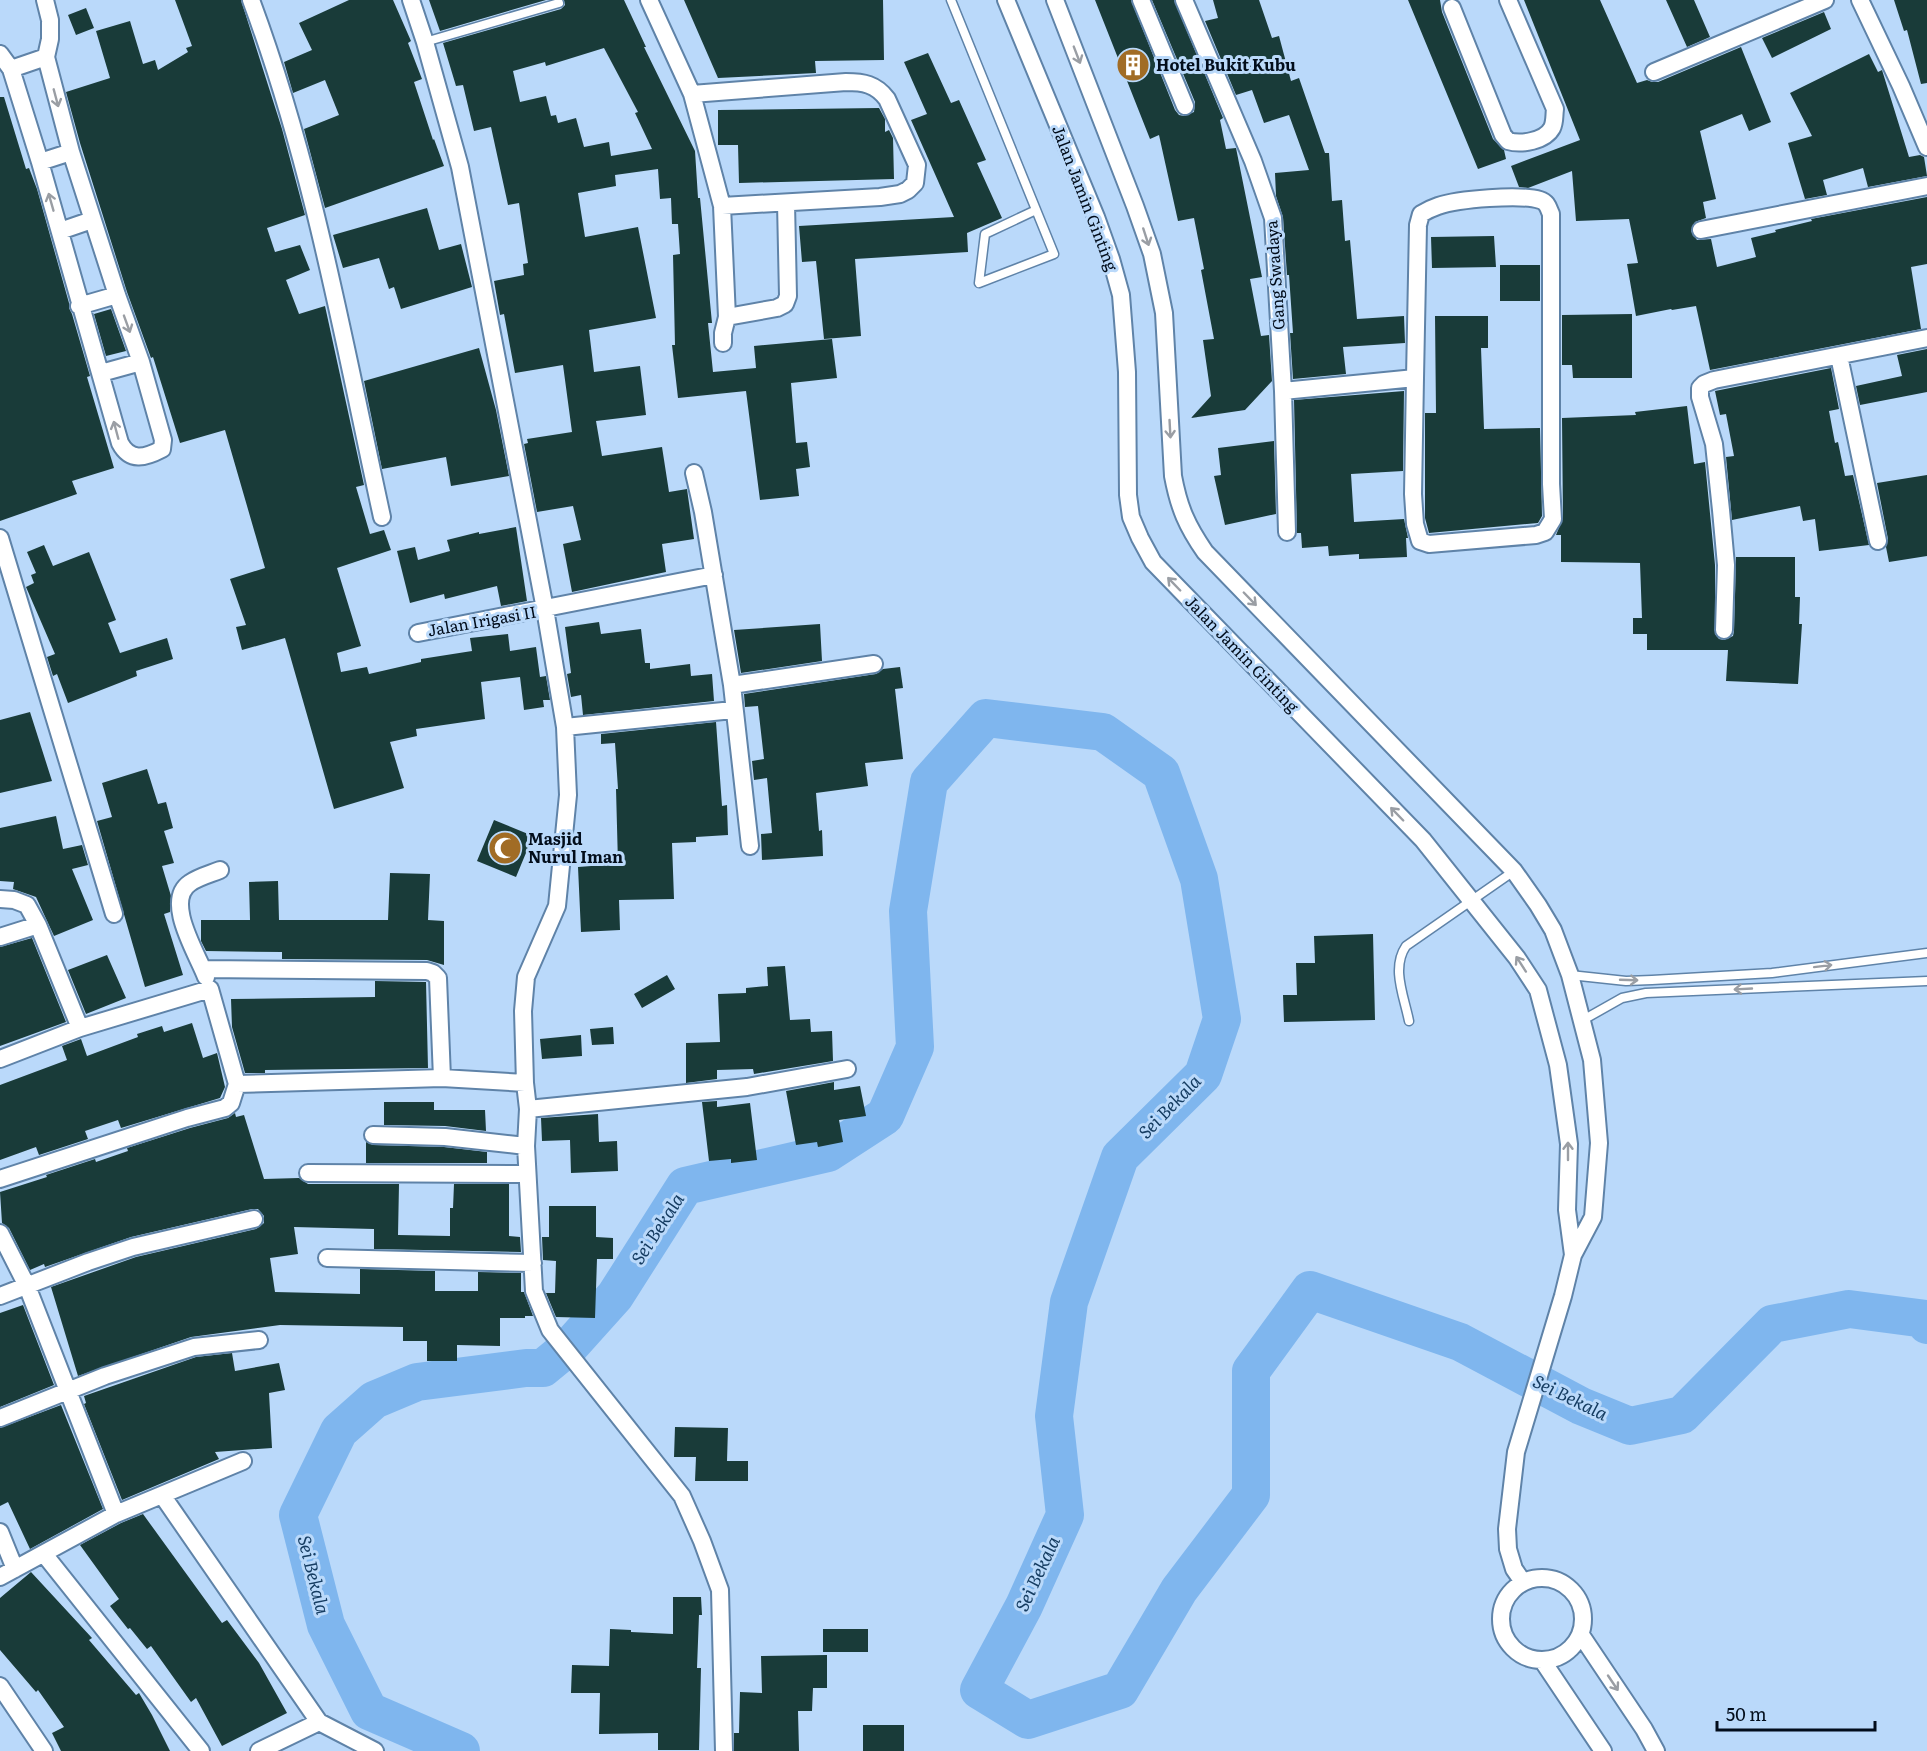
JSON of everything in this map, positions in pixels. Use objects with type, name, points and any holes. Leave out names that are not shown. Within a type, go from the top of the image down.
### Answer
[{"type":"street","points":[[0,54],[11,69],[40,162],[79,306],[101,373],[120,443],[123,450],[132,456],[142,458],[162,449],[164,445],[141,362],[70,152],[46,57],[50,39],[50,20],[45,0]]},
{"type":"street","points":[[251,0],[284,93],[298,147],[338,315],[382,517]]},
{"type":"street","points":[[411,0],[460,167],[545,609],[565,727],[568,795],[557,906],[526,977],[523,1011],[528,1109],[527,1174],[534,1291],[550,1330],[682,1496],[702,1540],[720,1590],[724,1751]]},
{"type":"street","points":[[649,0],[692,94],[722,206],[727,317],[723,344]]},
{"type":"street","name":"Jalan Jamin Ginting","points":[[1006,0],[1111,258],[1121,295],[1127,372],[1128,495],[1131,517],[1140,538],[1153,562],[1423,840],[1517,957],[1538,990],[1558,1065],[1569,1144],[1567,1210],[1572,1255]]},
{"type":"street","name":"Jalan Jamin Ginting","points":[[1055,0],[1152,254],[1164,313],[1173,476],[1177,501],[1187,526],[1213,561],[1514,871],[1538,904],[1553,930],[1570,975],[1592,1060],[1599,1143],[1593,1217],[1572,1255],[1563,1296],[1516,1452],[1507,1529],[1508,1549],[1514,1569],[1523,1582]]},
{"type":"street","points":[[1141,0],[1185,106]]},
{"type":"street","name":"Gang Swadaya","points":[[1184,0],[1253,161],[1273,218],[1283,391],[1287,532]]},
{"type":"street","points":[[1452,8],[1503,135],[1508,141],[1520,144],[1539,138],[1551,131],[1555,109],[1508,0]]},
{"type":"street","points":[[1654,72],[1825,0]]},
{"type":"street","points":[[1860,0],[1927,147]]},
{"type":"street","points":[[11,69],[46,57]]},
{"type":"street","points":[[692,94],[862,82],[881,90],[887,99],[917,165],[915,183],[900,194],[786,204],[722,206]]},
{"type":"street","points":[[40,162],[70,152]]},
{"type":"street","points":[[1701,230],[1927,186]]},
{"type":"street","points":[[1516,198],[1540,200],[1547,204],[1551,214],[1553,519],[1545,532],[1536,535],[1429,544],[1420,541],[1415,524],[1413,494],[1415,378],[1418,235],[1421,214],[1438,206],[1480,200],[1516,198]]},
{"type":"street","points":[[727,317],[777,308],[787,302],[786,204]]},
{"type":"street","points":[[60,231],[92,220]]},
{"type":"street","points":[[79,306],[117,295]]},
{"type":"street","points":[[1724,630],[1726,565],[1714,444],[1700,397],[1700,388],[1714,380],[1927,338]]},
{"type":"street","points":[[1839,356],[1878,541]]},
{"type":"street","points":[[101,373],[141,362]]},
{"type":"street","points":[[1283,391],[1415,378]]},
{"type":"street","points":[[694,473],[732,685],[750,846]]},
{"type":"street","points":[[0,538],[114,914]]},
{"type":"street","name":"Jalan Irigasi II","points":[[418,633],[714,575]]},
{"type":"street","points":[[732,685],[874,664]]},
{"type":"street","points":[[565,727],[733,710]]},
{"type":"street","points":[[0,1179],[187,1118],[225,1108],[231,1103],[237,1084],[210,989],[180,920],[180,903],[184,889],[189,883],[220,870]]},
{"type":"street","points":[[0,899],[14,900],[27,905],[38,925],[80,1028]]},
{"type":"street","points":[[0,937],[38,925]]},
{"type":"street","points":[[203,969],[428,971],[433,973],[438,978],[442,1078]]},
{"type":"street","points":[[0,1059],[80,1028],[210,989]]},
{"type":"street","points":[[528,1109],[747,1087],[847,1069]]},
{"type":"street","points":[[237,1084],[442,1078],[525,1083]]},
{"type":"street","points":[[372,1135],[445,1137],[526,1146]]},
{"type":"street","points":[[308,1173],[527,1174]]},
{"type":"street","points":[[0,1296],[133,1247],[254,1219]]},
{"type":"street","points":[[0,1233],[27,1286],[116,1514]]},
{"type":"street","points":[[327,1258],[533,1263]]},
{"type":"street","points":[[0,1418],[105,1377],[194,1347],[260,1340]]},
{"type":"street","points":[[0,1532],[7,1573],[116,1514],[243,1461]]},
{"type":"street","points":[[162,1495],[319,1722],[375,1751]]},
{"type":"street","points":[[44,1554],[201,1751]]},
{"type":"street","points":[[1546,1578],[1561,1582],[1573,1591],[1581,1604],[1584,1620],[1581,1635],[1572,1647],[1558,1656],[1542,1660],[1529,1658],[1518,1652],[1503,1632],[1502,1608],[1513,1589],[1523,1582],[1546,1578]]},
{"type":"street","points":[[1581,1635],[1644,1729],[1656,1751]]},
{"type":"street","points":[[1542,1660],[1603,1751]]},
{"type":"street","points":[[0,1686],[44,1751]]},
{"type":"street","points":[[259,1751],[319,1722]]},
{"type":"lane","points":[[951,0],[1054,254],[979,283],[985,234],[1036,210]]},
{"type":"lane","points":[[425,42],[559,3]]},
{"type":"lane","points":[[1409,1021],[1398,965],[1401,953],[1406,946],[1514,871]]},
{"type":"lane","points":[[1570,975],[1626,981],[1772,973],[1927,953]]},
{"type":"lane","points":[[1772,973],[1773,987]]},
{"type":"lane","points":[[1583,1020],[1622,998],[1646,993],[1927,981]]},
{"type":"building","points":[[175,0],[241,0],[282,129],[305,215],[267,228],[275,252],[300,245],[310,270],[286,280],[299,314],[325,306],[364,485],[356,487],[370,534],[384,530],[391,550],[337,568],[361,646],[337,653],[341,672],[367,667],[369,674],[421,662],[421,659],[472,651],[470,638],[508,634],[510,651],[536,647],[540,677],[546,676],[550,700],[543,700],[544,707],[524,710],[520,677],[481,682],[485,719],[416,729],[417,736],[390,742],[404,788],[334,809],[285,638],[242,650],[236,627],[246,625],[230,579],[265,568],[225,430],[180,443],[153,357],[151,358],[127,292],[66,92],[110,78],[96,31],[130,21],[143,64],[155,60],[158,70],[188,52],[186,48],[192,46]]},
{"type":"building","points":[[349,0],[393,0],[411,41],[408,43],[422,79],[414,82],[444,166],[325,208],[304,129],[339,115],[325,80],[293,93],[284,62],[312,50],[299,23]]},
{"type":"building","points":[[429,0],[546,0],[440,31]]},
{"type":"building","points":[[564,0],[624,0],[646,47],[644,47],[695,151],[712,323],[708,323],[713,372],[756,368],[754,346],[832,339],[837,378],[791,383],[796,443],[807,442],[810,467],[796,469],[799,496],[760,500],[746,391],[678,398],[672,345],[675,345],[673,255],[680,254],[678,224],[672,224],[671,198],[660,199],[658,169],[615,175],[616,186],[578,193],[585,237],[638,227],[656,318],[589,330],[594,372],[640,366],[646,415],[596,421],[602,456],[662,447],[669,492],[687,489],[694,539],[662,544],[666,572],[572,592],[563,544],[581,540],[573,506],[537,512],[524,444],[528,443],[527,439],[572,432],[563,365],[515,373],[504,314],[500,315],[494,281],[524,275],[523,264],[528,263],[519,203],[508,205],[491,127],[474,131],[463,85],[456,86],[443,43],[561,9],[565,5]],"holes":[[[604,48],[638,112],[635,113],[652,149],[611,156],[609,142],[584,147],[576,118],[558,123],[556,115],[551,116],[546,96],[520,102],[513,71],[545,62],[546,66]]]},
{"type":"building","points":[[684,0],[883,0],[884,60],[815,61],[816,73],[718,78]]},
{"type":"building","points":[[1095,0],[1131,0],[1175,110],[1179,115],[1184,116],[1194,112],[1195,102],[1152,0],[1174,0],[1223,118],[1220,120],[1226,149],[1236,148],[1262,277],[1250,279],[1261,336],[1269,335],[1272,381],[1245,410],[1191,418],[1211,396],[1203,340],[1214,339],[1194,218],[1178,221],[1159,135],[1150,139]]},
{"type":"building","points":[[1213,0],[1259,0],[1272,38],[1279,36],[1291,81],[1299,78],[1325,153],[1329,153],[1332,201],[1342,200],[1345,241],[1350,240],[1357,319],[1404,316],[1405,343],[1343,347],[1346,374],[1293,379],[1289,275],[1287,275],[1283,217],[1276,196],[1275,173],[1309,170],[1289,115],[1264,123],[1252,90],[1236,95],[1205,21],[1218,18]]},
{"type":"building","points":[[1408,0],[1440,0],[1442,12],[1493,139],[1504,150],[1506,159],[1478,169]]},
{"type":"building","points":[[1524,0],[1600,0],[1637,83],[1647,80],[1658,82],[1741,47],[1771,122],[1749,131],[1742,114],[1700,131],[1716,199],[1703,202],[1706,218],[1695,222],[1691,231],[1697,240],[1711,239],[1717,267],[1756,257],[1751,238],[1776,232],[1775,230],[1812,221],[1811,219],[1927,197],[1927,264],[1911,267],[1921,329],[1710,370],[1696,306],[1636,316],[1627,264],[1638,263],[1629,219],[1576,221],[1572,171],[1528,188],[1519,187],[1511,166],[1580,140]]},
{"type":"building","points":[[1666,0],[1694,0],[1710,37],[1687,47]]},
{"type":"building","points":[[1894,0],[1927,0],[1927,83],[1921,84],[1907,30],[1904,31]]},
{"type":"building","points":[[86,8],[94,28],[76,35],[68,15]]},
{"type":"building","points":[[1824,12],[1831,29],[1772,58],[1762,38]]},
{"type":"building","points":[[928,53],[951,103],[959,100],[986,160],[977,163],[1002,218],[967,233],[968,252],[855,259],[861,336],[824,339],[816,261],[802,262],[799,226],[954,217],[911,120],[927,114],[904,62]]},
{"type":"building","points":[[1869,54],[1878,72],[1882,70],[1909,157],[1920,155],[1924,157],[1927,176],[1868,187],[1863,168],[1823,180],[1827,195],[1805,199],[1788,143],[1812,136],[1790,93]]},
{"type":"building","points":[[0,97],[4,97],[26,169],[29,168],[37,189],[90,376],[87,377],[114,468],[72,481],[77,494],[0,521]]},
{"type":"building","points":[[879,108],[885,119],[885,132],[889,130],[893,138],[894,179],[739,183],[738,145],[718,145],[718,110]]},
{"type":"building","points":[[427,208],[439,250],[461,244],[472,287],[401,309],[394,287],[389,289],[379,258],[343,268],[333,235]]},
{"type":"building","points":[[1494,236],[1496,267],[1432,268],[1431,237]]},
{"type":"building","points":[[1500,265],[1540,265],[1540,301],[1500,301]]},
{"type":"building","points":[[111,309],[126,351],[106,356],[94,314]]},
{"type":"building","points":[[1632,314],[1632,378],[1573,378],[1572,365],[1562,365],[1562,315]]},
{"type":"building","points":[[1435,316],[1488,316],[1488,348],[1481,348],[1484,429],[1540,428],[1542,516],[1538,523],[1429,533],[1425,518],[1425,413],[1436,413]]},
{"type":"building","points":[[479,348],[496,410],[509,476],[451,486],[446,457],[382,469],[364,381]]},
{"type":"building","points":[[1927,349],[1927,392],[1860,405],[1856,386],[1902,376],[1897,355]]},
{"type":"building","points":[[1831,368],[1839,409],[1829,411],[1835,443],[1838,442],[1845,476],[1853,475],[1869,545],[1819,551],[1815,519],[1803,521],[1800,506],[1732,520],[1726,457],[1734,456],[1726,414],[1720,415],[1715,391]]},
{"type":"building","points":[[1404,391],[1403,471],[1351,474],[1354,522],[1404,519],[1408,538],[1406,538],[1407,557],[1359,559],[1359,554],[1329,556],[1328,546],[1302,548],[1301,533],[1297,533],[1294,400]]},
{"type":"building","points":[[1687,406],[1694,464],[1705,462],[1715,565],[1715,634],[1719,639],[1724,640],[1733,636],[1736,557],[1795,557],[1795,597],[1800,597],[1799,624],[1802,624],[1798,684],[1726,681],[1728,650],[1647,650],[1647,634],[1633,634],[1633,618],[1642,618],[1640,563],[1561,562],[1561,535],[1556,535],[1563,518],[1562,418],[1636,415],[1635,412]]},
{"type":"building","points":[[1274,441],[1276,514],[1225,525],[1214,476],[1221,475],[1218,448]]},
{"type":"building","points":[[1927,475],[1927,556],[1889,562],[1886,547],[1888,539],[1877,483]]},
{"type":"building","points":[[516,527],[527,601],[501,606],[497,586],[445,599],[444,594],[410,603],[397,551],[415,547],[418,560],[450,551],[447,540],[479,532],[479,534]]},
{"type":"building","points":[[44,545],[53,566],[89,552],[116,620],[108,623],[120,653],[167,638],[173,659],[136,671],[137,676],[68,703],[57,674],[53,676],[47,657],[55,654],[26,587],[34,583],[31,575],[36,573],[27,552]]},
{"type":"building","points":[[599,622],[601,634],[641,629],[645,663],[650,663],[650,669],[690,664],[691,676],[712,674],[714,701],[583,715],[581,695],[571,697],[567,674],[571,673],[565,627]]},
{"type":"building","points":[[820,624],[822,661],[741,673],[734,630]]},
{"type":"building","points":[[900,667],[903,688],[895,689],[903,759],[865,763],[868,786],[816,793],[819,831],[822,830],[823,856],[762,860],[761,834],[772,833],[767,778],[754,780],[752,761],[764,759],[758,706],[745,707],[744,694],[876,674],[883,669]]},
{"type":"building","points":[[30,712],[52,781],[0,793],[0,720]]},
{"type":"building","points":[[716,722],[722,806],[727,805],[728,835],[696,837],[696,842],[672,843],[674,899],[619,900],[620,930],[581,932],[578,867],[618,864],[616,789],[618,789],[615,743],[601,744],[601,734]]},
{"type":"building","points":[[147,769],[158,804],[166,802],[173,828],[164,831],[174,863],[162,866],[171,896],[170,912],[164,914],[183,975],[145,987],[97,821],[112,817],[102,783]]},
{"type":"building","points":[[56,816],[63,849],[82,845],[88,865],[72,869],[93,920],[54,936],[36,897],[13,889],[14,882],[0,881],[0,828]]},
{"type":"building","name":"Masjid Nurul Iman","points":[[494,820],[533,836],[516,877],[477,861]]},
{"type":"building","points":[[390,873],[430,874],[428,920],[444,921],[444,965],[427,960],[282,959],[282,952],[206,951],[201,941],[201,920],[250,920],[249,882],[278,881],[279,920],[388,920]]},
{"type":"building","points":[[1373,934],[1375,1020],[1284,1022],[1283,995],[1297,995],[1296,963],[1315,963],[1314,936]]},
{"type":"building","points":[[32,938],[66,1022],[0,1046],[0,947]]},
{"type":"building","points":[[107,955],[126,998],[86,1014],[68,970]]},
{"type":"building","points":[[785,966],[790,1020],[810,1019],[811,1032],[832,1031],[833,1061],[754,1074],[753,1069],[717,1070],[717,1079],[686,1083],[686,1043],[720,1042],[718,994],[746,993],[746,988],[768,986],[767,967]]},
{"type":"building","points":[[667,975],[675,989],[642,1008],[634,994]]},
{"type":"building","points":[[375,981],[426,982],[428,1068],[265,1070],[265,1073],[245,1073],[232,1027],[231,999],[375,997]]},
{"type":"building","points":[[192,1023],[203,1058],[217,1053],[225,1087],[220,1098],[121,1128],[118,1120],[85,1131],[88,1139],[39,1155],[36,1147],[0,1160],[0,1085],[67,1060],[62,1046],[81,1039],[87,1056],[138,1037],[137,1034],[162,1026],[164,1032]]},
{"type":"building","points":[[613,1027],[614,1044],[592,1045],[590,1029]]},
{"type":"building","points":[[581,1035],[582,1056],[542,1059],[540,1039]]},
{"type":"building","points":[[834,1082],[834,1090],[860,1086],[866,1116],[839,1120],[843,1142],[818,1147],[817,1142],[796,1145],[786,1091]]},
{"type":"building","points":[[717,1101],[717,1107],[750,1103],[757,1160],[731,1163],[731,1159],[709,1161],[702,1102]]},
{"type":"building","points":[[384,1102],[434,1102],[434,1110],[485,1110],[486,1131],[445,1126],[384,1125]]},
{"type":"building","points":[[235,1113],[236,1117],[244,1115],[264,1179],[299,1178],[308,1184],[399,1184],[398,1235],[450,1236],[450,1208],[453,1208],[454,1184],[509,1184],[509,1236],[520,1237],[521,1252],[374,1249],[374,1229],[294,1227],[298,1254],[270,1258],[275,1292],[360,1294],[360,1269],[435,1271],[435,1291],[478,1291],[478,1272],[521,1273],[521,1292],[524,1292],[533,1316],[500,1318],[500,1346],[457,1345],[457,1361],[427,1361],[427,1341],[403,1341],[403,1327],[280,1325],[191,1337],[78,1376],[51,1287],[136,1257],[256,1229],[264,1223],[264,1216],[258,1209],[252,1209],[131,1237],[45,1267],[44,1264],[30,1270],[9,1228],[2,1223],[0,1192],[95,1159],[96,1162],[128,1151],[127,1148],[228,1118]]},
{"type":"building","points":[[598,1114],[599,1142],[617,1141],[618,1171],[571,1173],[570,1140],[542,1141],[541,1118]]},
{"type":"building","points":[[366,1142],[373,1145],[444,1147],[487,1152],[487,1163],[366,1163]]},
{"type":"building","points":[[549,1206],[596,1206],[596,1237],[613,1238],[613,1259],[597,1259],[595,1318],[556,1317],[546,1293],[555,1293],[556,1261],[543,1260],[542,1237],[549,1237]]},
{"type":"building","points":[[23,1305],[54,1385],[0,1407],[0,1313]]},
{"type":"building","points":[[232,1353],[235,1371],[279,1363],[285,1390],[269,1393],[272,1448],[215,1452],[219,1459],[122,1500],[84,1404],[86,1403],[84,1396],[196,1357]]},
{"type":"building","points":[[61,1405],[103,1509],[30,1549],[8,1502],[0,1506],[0,1428]]},
{"type":"building","points":[[675,1427],[728,1428],[727,1461],[748,1461],[748,1481],[695,1481],[696,1457],[674,1457]]},
{"type":"building","points":[[143,1514],[222,1623],[227,1620],[259,1663],[287,1713],[222,1746],[196,1698],[191,1702],[151,1646],[147,1649],[110,1606],[119,1599],[80,1545]]},
{"type":"building","points":[[31,1572],[92,1638],[89,1640],[136,1695],[139,1693],[170,1751],[61,1751],[52,1733],[64,1727],[38,1690],[36,1692],[0,1650],[0,1598]]},
{"type":"building","points":[[673,1597],[701,1597],[702,1615],[699,1615],[697,1668],[701,1668],[699,1750],[658,1750],[658,1733],[599,1734],[600,1693],[571,1693],[572,1665],[609,1666],[610,1629],[673,1634]]},
{"type":"building","points":[[823,1629],[868,1629],[868,1652],[823,1652]]},
{"type":"building","points":[[827,1655],[827,1688],[813,1688],[812,1711],[798,1711],[799,1751],[734,1751],[734,1733],[739,1733],[740,1692],[762,1693],[761,1656]]},
{"type":"building","points":[[863,1725],[904,1725],[904,1751],[863,1751]]},
{"type":"waterway","name":"Sei Bekala","points":[[461,1751],[369,1711],[326,1625],[298,1515],[339,1431],[374,1400],[417,1382],[526,1368],[543,1368],[571,1345],[615,1296],[685,1186],[828,1153],[885,1116],[915,1047],[908,911],[929,782],[986,718],[1103,732],[1161,773],[1199,879],[1222,1019],[1203,1075],[1120,1157],[1069,1302],[1054,1416],[1065,1515],[1024,1606],[979,1690],[1028,1720],[1120,1690],[1179,1590],[1251,1495],[1251,1371],[1310,1290],[1460,1342],[1581,1406],[1630,1426],[1682,1415],[1772,1324],[1849,1309],[1925,1319],[1927,1325]]},
{"type":"place","name":"Hotel Bukit Kubu","points":[[1133,65]]},
{"type":"place","name":"Masjid Nurul Iman","points":[[505,848]]}]
